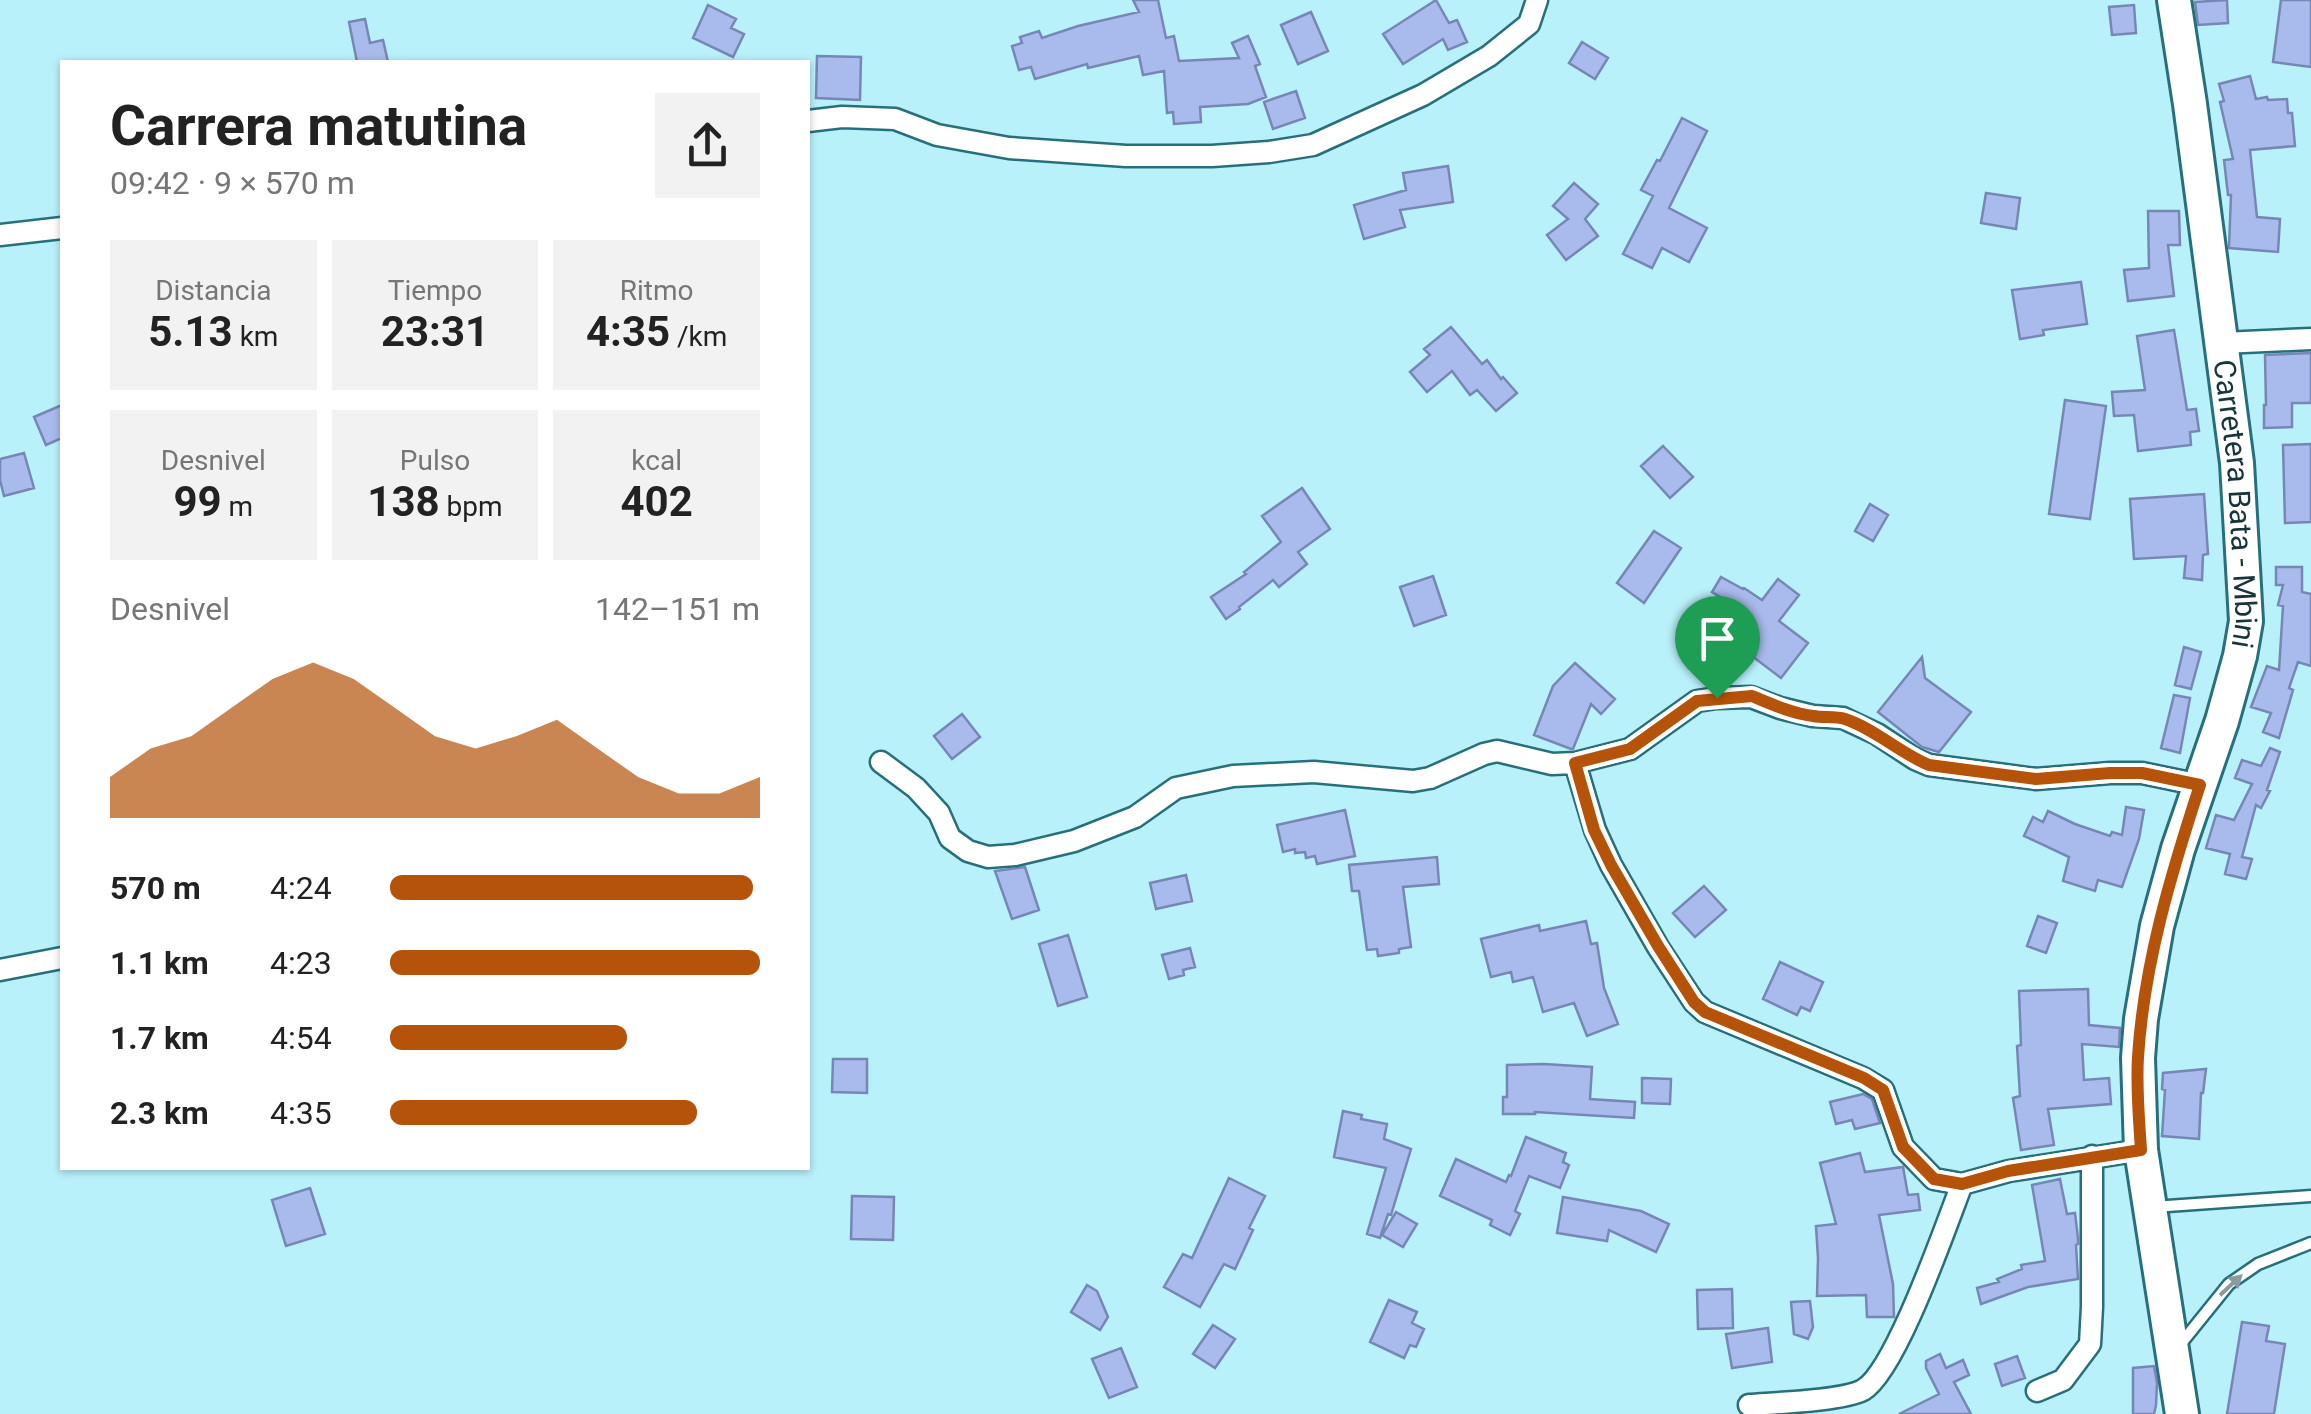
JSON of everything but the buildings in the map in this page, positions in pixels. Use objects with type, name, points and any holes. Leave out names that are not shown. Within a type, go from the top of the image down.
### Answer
[{"type":"main road","name":"Carretera Bata - Mbini","points":[[2174,0],[2237,463],[2246,621],[2222,721],[2170,877],[2151,959],[2138,1058],[2141,1150],[2182,1414]]},
{"type":"street","points":[[810,121],[842,117],[895,119],[937,135],[1008,148],[1126,156],[1212,156],[1312,145],[1423,95],[1489,56],[1529,24],[1537,0]]},
{"type":"street","points":[[0,235],[60,228]]},
{"type":"street","points":[[2222,343],[2311,339]]},
{"type":"street","points":[[881,762],[916,788],[939,813],[950,838],[968,851],[988,857],[1074,841],[1135,817],[1176,788],[1232,776],[1314,772],[1412,781],[1430,778],[1497,751],[1552,764],[1575,763],[1630,749],[1697,701],[1752,696],[1813,716],[1843,718],[1929,765],[2036,779],[2142,773],[2200,785]]},
{"type":"street","points":[[1575,763],[1594,830],[1611,865],[1694,1002],[1705,1012],[1864,1078],[1883,1090],[1903,1147],[1934,1179],[1962,1184],[2008,1171],[2141,1150]]},
{"type":"street","points":[[0,970],[60,958]]},
{"type":"street","points":[[2038,1391],[2062,1380],[2090,1344],[2092,1156]]},
{"type":"street","points":[[1749,1405],[1849,1396],[1866,1389],[1899,1340],[1962,1184]]},
{"type":"lane","points":[[2150,1208],[2311,1196]]},
{"type":"lane","points":[[2172,1354],[2229,1284],[2258,1264],[2311,1243]]},
{"type":"route","points":[[1752,696],[1813,716],[1843,718],[1929,765],[2036,779],[2142,773],[2200,785],[2170,877],[2151,959],[2138,1058],[2141,1150],[2008,1171],[1962,1184],[1934,1179],[1903,1147],[1883,1090],[1864,1078],[1705,1012],[1694,1002],[1611,865],[1594,830],[1575,763],[1630,749],[1697,701],[1717,698],[1752,696]]}]
